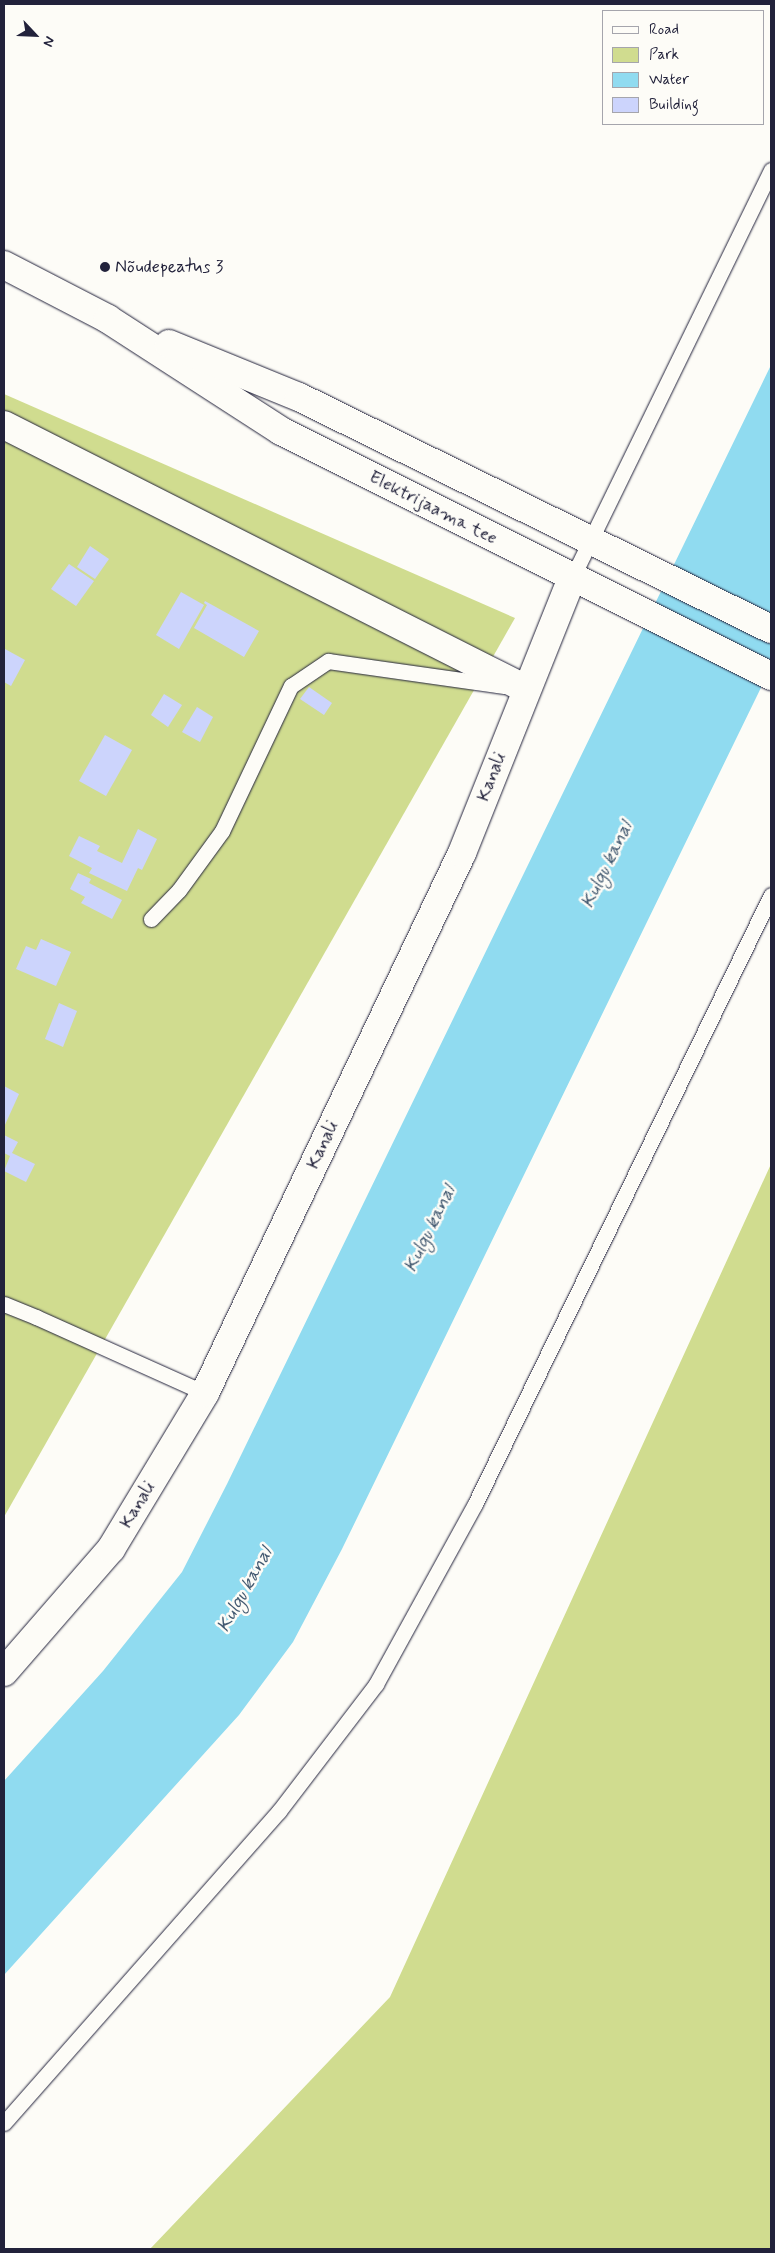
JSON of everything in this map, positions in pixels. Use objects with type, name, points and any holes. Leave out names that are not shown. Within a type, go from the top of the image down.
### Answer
[{"type":"street","name":"Elektrijaama tee","points":[[4,265],[108,319],[299,397],[771,629]]},
{"type":"street","name":"Elektrijaama tee","points":[[108,319],[281,432],[771,676]]},
{"type":"street","points":[[4,426],[526,689]]},
{"type":"street","name":"Kanali","points":[[5,1667],[111,1549],[205,1393],[462,853],[526,689],[580,582]]},
{"type":"lane","points":[[580,582],[771,170]]},
{"type":"lane","points":[[151,919],[179,890],[222,831],[291,686],[328,661],[526,689]]},
{"type":"lane","points":[[4,2123],[279,1811],[376,1684],[475,1504],[771,895]]},
{"type":"lane","points":[[4,1304],[205,1393]]},
{"type":"green space","points":[[4,394],[515,618],[4,1517]]},
{"type":"green space","points":[[771,1164],[771,2249],[150,2249],[390,1997]]},
{"type":"water","name":"Kulgu kanal","points":[[771,365],[771,667],[342,1549],[293,1642],[239,1715],[4,1975],[4,1781],[103,1671],[182,1572],[227,1484]]},
{"type":"building","points":[[90,546],[109,559],[95,579],[77,567]]},
{"type":"building","points":[[69,564],[94,581],[76,606],[51,589]]},
{"type":"building","points":[[181,592],[204,605],[179,649],[156,635]]},
{"type":"building","points":[[205,601],[259,631],[244,657],[194,628],[207,605],[204,603]]},
{"type":"building","points":[[5,649],[25,660],[11,686],[4,682]]},
{"type":"building","points":[[309,687],[332,703],[324,715],[300,699]]},
{"type":"building","points":[[164,694],[182,705],[168,727],[151,715]]},
{"type":"building","points":[[197,707],[213,717],[200,742],[182,732]]},
{"type":"building","points":[[105,735],[132,750],[106,796],[79,781]]},
{"type":"building","points":[[138,829],[157,839],[142,870],[138,868],[127,891],[89,873],[92,868],[69,856],[79,836],[100,846],[97,851],[122,863]]},
{"type":"building","points":[[78,873],[91,879],[89,883],[122,900],[112,919],[81,903],[85,897],[70,889]]},
{"type":"building","points":[[41,939],[71,952],[56,986],[16,969],[26,946],[36,950]]},
{"type":"building","points":[[59,1003],[77,1011],[63,1047],[45,1039]]},
{"type":"building","points":[[4,1086],[19,1094],[4,1127]]},
{"type":"building","points":[[4,1135],[18,1142],[12,1153],[35,1164],[26,1182],[4,1171],[10,1156],[4,1153]]},
{"type":"place","name":"Nõudepeatus 3","points":[[105,267]]}]
